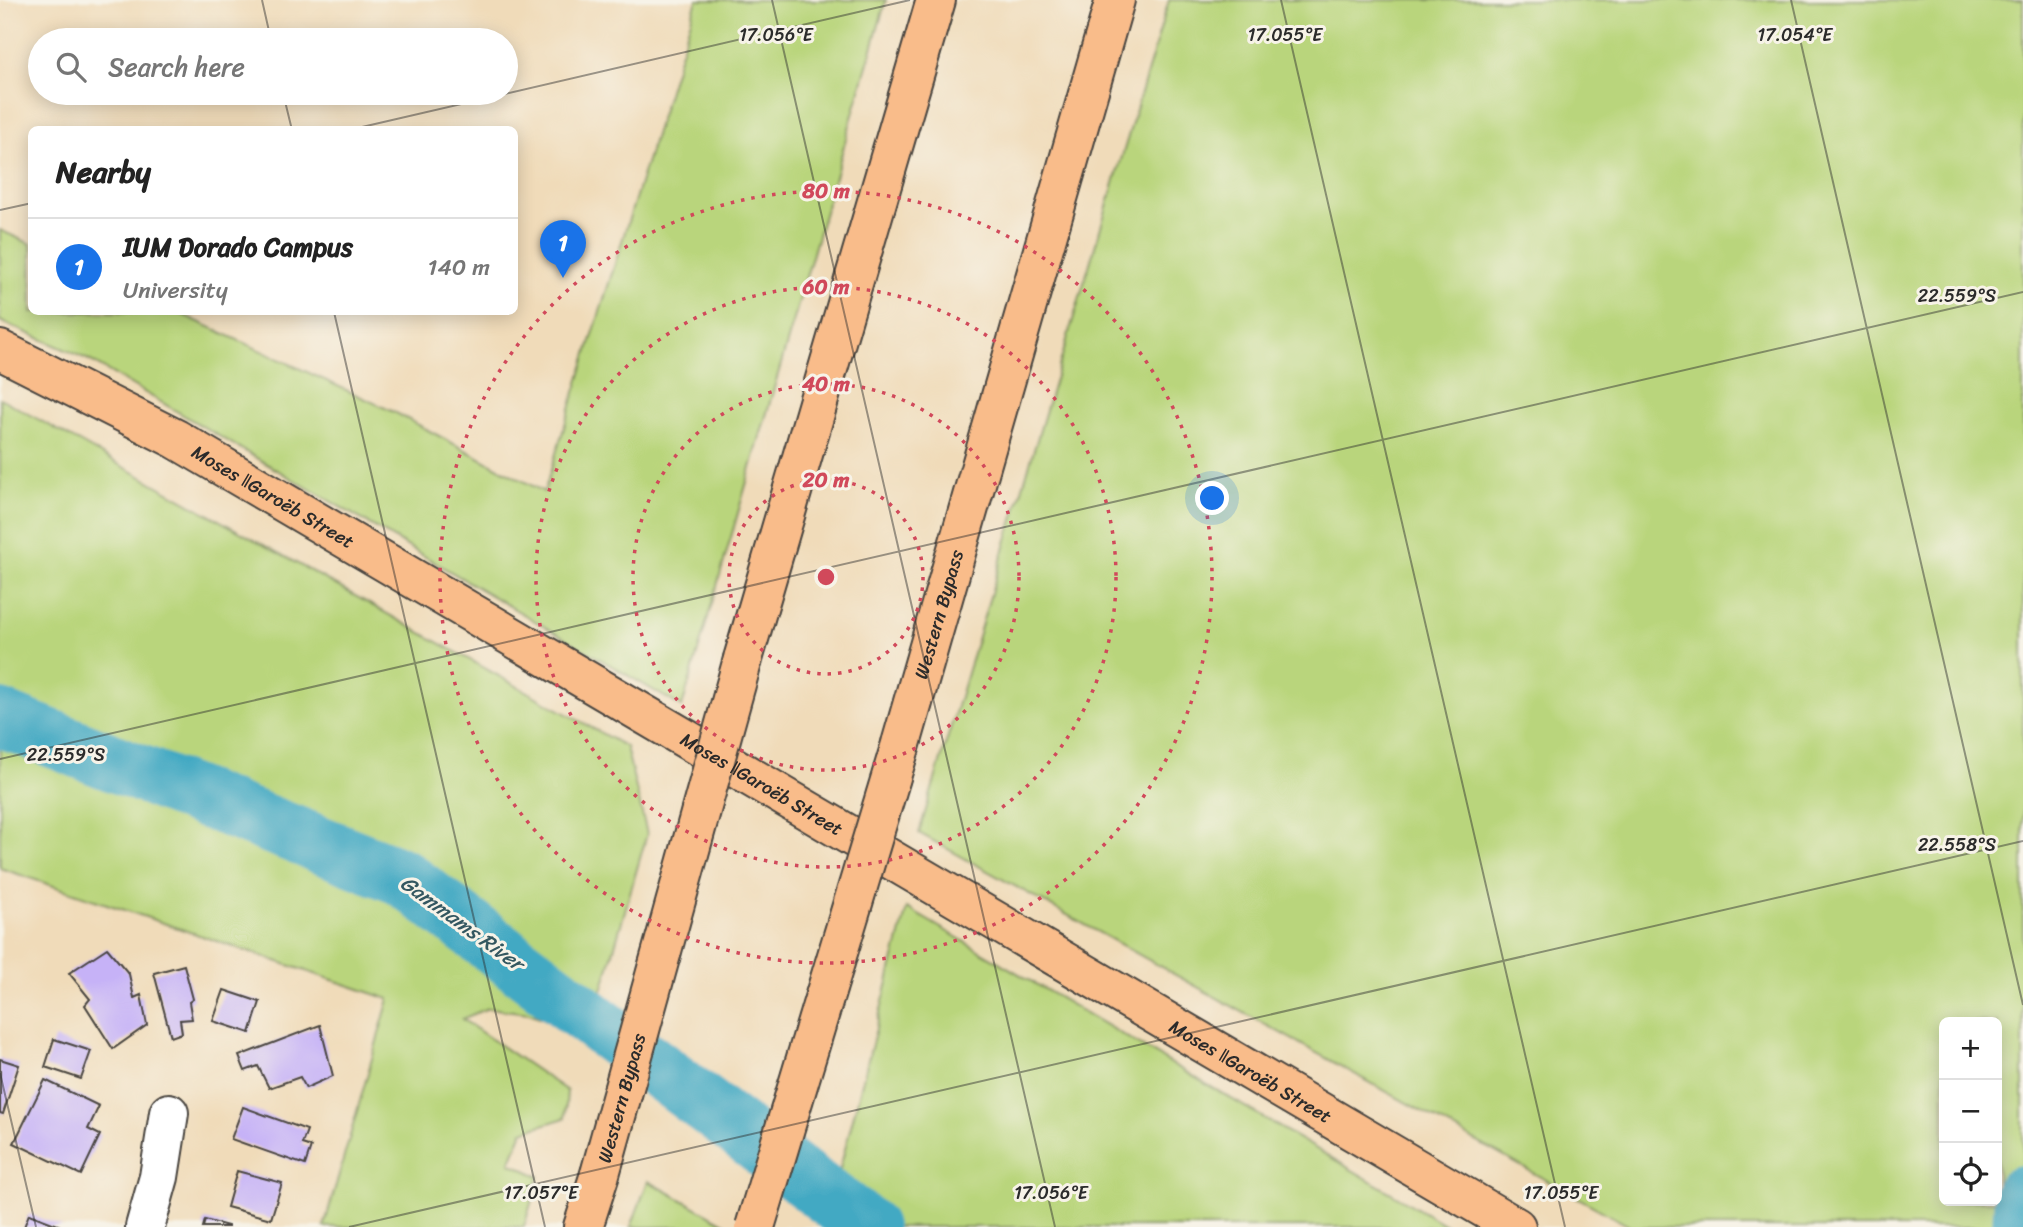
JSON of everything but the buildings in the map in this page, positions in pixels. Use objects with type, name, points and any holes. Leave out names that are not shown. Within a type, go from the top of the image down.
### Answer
[{"type":"main road","name":"Western Bypass","points":[[583,1227],[743,659],[936,0]]},
{"type":"main road","name":"Western Bypass","points":[[755,1227],[901,744],[1115,0]]},
{"type":"main road","name":"Moses ǁGaroëb Street","points":[[0,350],[176,439],[1516,1227]]},
{"type":"street","points":[[145,1227],[159,1177],[169,1113]]},
{"type":"green space","points":[[697,0],[886,0],[682,707],[89,360],[0,321],[0,230],[28,243],[28,315],[184,315],[396,413],[544,492]]},
{"type":"green space","points":[[1169,0],[2023,0],[2023,1227],[1631,1227],[919,833]]},
{"type":"green space","points":[[0,398],[626,747],[647,834],[589,1036],[529,1013],[488,1008],[462,1019],[567,1091],[565,1118],[523,1131],[510,1163],[539,1176],[524,1227],[324,1227],[389,999],[0,868]]},
{"type":"green space","points":[[907,908],[1449,1227],[825,1227]]},
{"type":"green space","points":[[648,1181],[726,1224],[725,1227],[631,1227]]},
{"type":"waterway","name":"Gammams River","points":[[0,718],[402,877],[868,1227]]},
{"type":"waterway","points":[[2021,1227],[2023,1194]]},
{"type":"place","name":"IUM Dorado Campus","points":[[563,278]]}]
